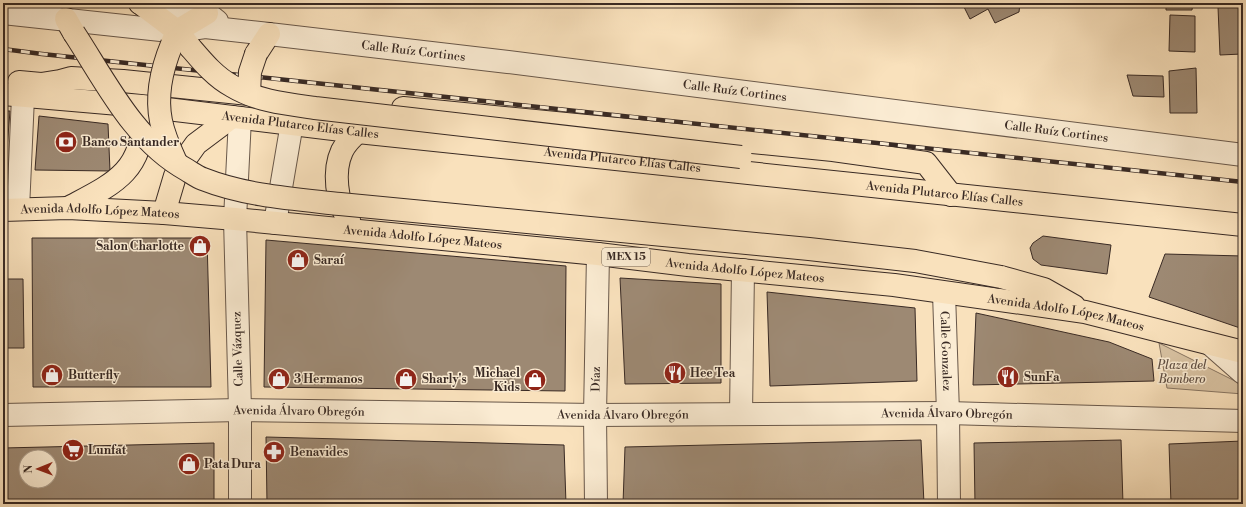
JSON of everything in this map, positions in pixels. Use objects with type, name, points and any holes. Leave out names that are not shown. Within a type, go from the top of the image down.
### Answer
[{"type":"highway","points":[[140,3],[207,67],[231,86],[264,100],[315,108],[862,171],[930,184],[951,195]]},
{"type":"highway","points":[[177,165],[166,138],[161,120],[161,79],[166,58],[180,41],[208,13]]},
{"type":"highway","points":[[70,26],[127,116],[157,150],[177,165],[202,179],[239,190],[278,197],[809,249],[915,262],[1001,277],[1044,289],[1085,312]]},
{"type":"highway","points":[[249,94],[250,72],[256,54],[269,34]]},
{"type":"highway","points":[[3,80],[41,84],[71,78],[123,81],[833,150],[926,163],[951,195]]},
{"type":"highway","name":"Avenida Plutarco Elías Calles","points":[[13,95],[142,106],[358,132],[1243,225]]},
{"type":"highway","points":[[68,208],[115,182],[128,170],[138,152],[143,129],[142,106]]},
{"type":"highway","points":[[164,213],[174,176],[192,149],[196,144],[236,117]]},
{"type":"highway","points":[[358,132],[348,141],[342,153],[337,177],[338,195],[342,210],[358,230]]},
{"type":"highway","name":"Avenida Adolfo López Mateos","points":[[11,209],[68,208],[164,213],[235,219],[598,254],[894,286],[1085,312],[1243,352]]},
{"type":"street","points":[[140,3],[208,13],[227,30]]},
{"type":"street","name":"Calle Ruíz Cortines","points":[[3,13],[70,26],[180,41],[205,27],[269,34],[501,61],[1243,156]]},
{"type":"street","points":[[11,209],[13,95]]},
{"type":"street","name":"Calle Vázquez","points":[[236,117],[235,219],[240,410],[240,504]]},
{"type":"street","points":[[275,223],[292,123]]},
{"type":"street","name":"Díaz","points":[[596,504],[595,415],[598,254]]},
{"type":"street","points":[[741,414],[743,270]]},
{"type":"street","name":"Calle Gonzalez","points":[[944,293],[949,504]]},
{"type":"street","points":[[1210,344],[1243,373]]},
{"type":"street","name":"Avenida Álvaro Obregón","points":[[3,415],[240,410],[595,415],[948,413],[1243,420]]},
{"type":"green space","name":"Plaza del Bombero","points":[[1159,343],[1243,385],[1243,394],[1167,388]]},
{"type":"building","points":[[962,3],[1020,3],[1019,12],[995,23],[988,9],[970,19]]},
{"type":"building","points":[[1123,3],[1142,3],[1142,4],[1123,6]]},
{"type":"building","points":[[1166,3],[1193,3],[1192,10],[1166,10]]},
{"type":"building","points":[[1218,7],[1241,7],[1242,54],[1220,55]]},
{"type":"building","points":[[1170,15],[1195,16],[1195,52],[1169,51]]},
{"type":"building","points":[[1196,68],[1197,113],[1170,113],[1169,71]]},
{"type":"building","points":[[1127,75],[1163,76],[1164,97],[1133,96]]},
{"type":"building","points":[[3,111],[10,111],[5,174],[3,174]]},
{"type":"building","points":[[39,116],[108,124],[110,171],[35,170]]},
{"type":"building","points":[[1043,236],[1111,245],[1107,274],[1041,265],[1033,259],[1030,248],[1033,243]]},
{"type":"building","points":[[32,238],[207,238],[211,387],[33,387]]},
{"type":"building","points":[[266,240],[566,266],[565,391],[264,387]]},
{"type":"building","points":[[1165,254],[1243,256],[1243,329],[1149,297]]},
{"type":"building","points":[[620,278],[721,284],[721,383],[625,384]]},
{"type":"building","points":[[3,279],[23,279],[24,348],[3,348]]},
{"type":"building","points":[[767,292],[915,308],[917,381],[770,386]]},
{"type":"building","points":[[976,313],[1109,342],[1152,359],[1154,381],[973,385]]},
{"type":"building","points":[[266,437],[564,445],[566,504],[267,504]]},
{"type":"building","points":[[921,440],[924,504],[623,504],[625,447]]},
{"type":"building","points":[[1121,440],[1123,504],[975,504],[974,443]]},
{"type":"building","points":[[1243,441],[1243,504],[1171,504],[1169,444]]},
{"type":"building","points":[[214,443],[214,504],[3,504],[3,448]]},
{"type":"railway","points":[[3,49],[1243,182]]},
{"type":"place","name":"Banco Santander","points":[[66,142]]},
{"type":"place","name":"Salon Charlotte","points":[[200,246]]},
{"type":"place","name":"Saraí","points":[[298,260]]},
{"type":"place","name":"Hee Tea","points":[[675,373]]},
{"type":"place","name":"Butterfly","points":[[52,375]]},
{"type":"place","name":"SunFa","points":[[1008,377]]},
{"type":"place","name":"3 Hermanos","points":[[279,379]]},
{"type":"place","name":"Sharly's","points":[[406,379]]},
{"type":"place","name":"Michael Kids","points":[[535,380]]},
{"type":"place","name":"Lunfat","points":[[73,450]]},
{"type":"place","name":"Benavides","points":[[274,452]]},
{"type":"place","name":"Pata Dura","points":[[189,464]]}]
